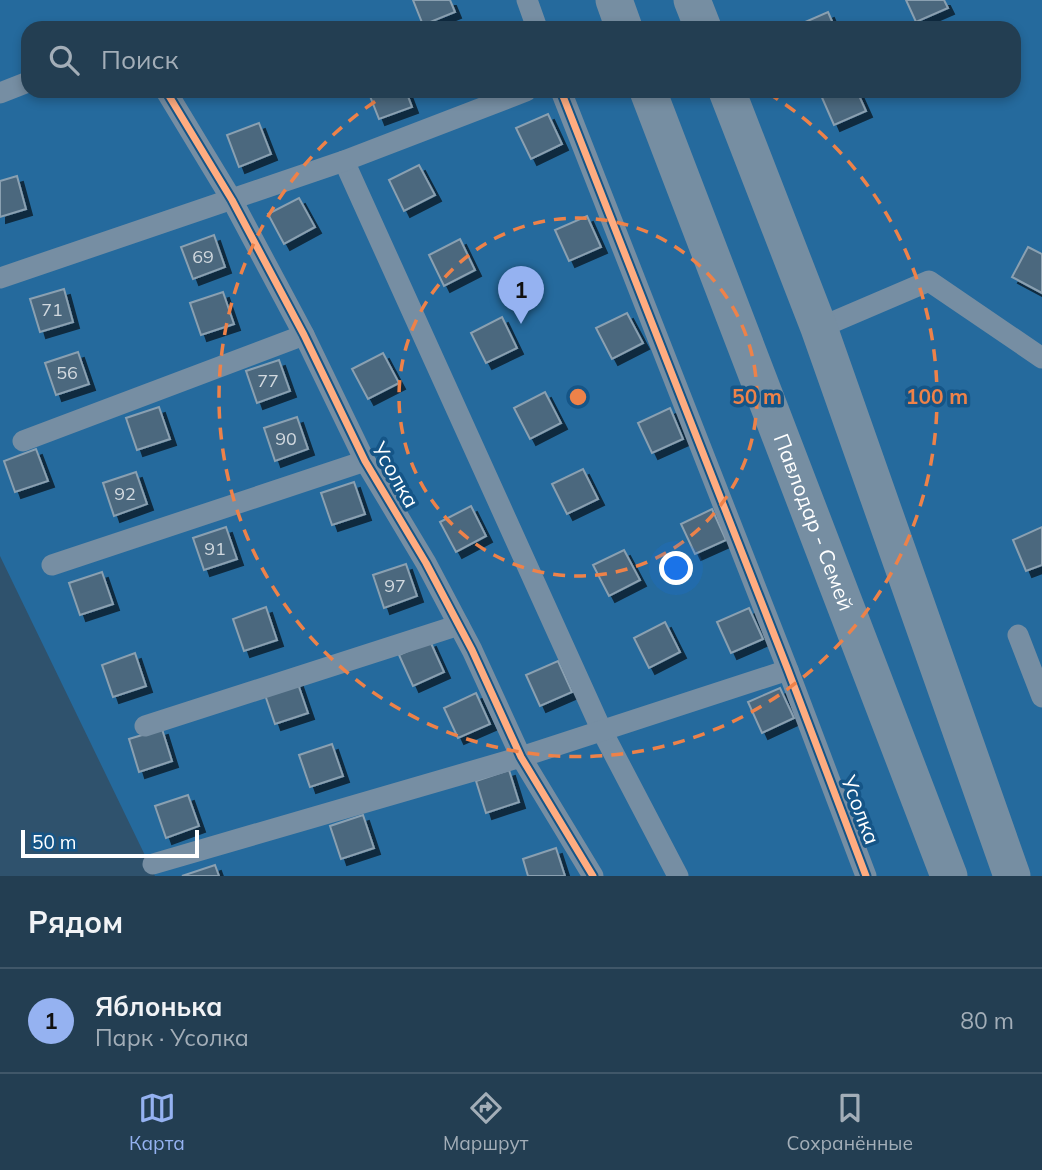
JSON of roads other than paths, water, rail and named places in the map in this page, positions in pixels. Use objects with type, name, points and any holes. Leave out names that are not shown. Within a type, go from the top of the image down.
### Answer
[{"type":"highway","points":[[614,0],[622,21]]},
{"type":"highway","points":[[692,0],[700,21]]},
{"type":"highway","name":"Павлодар - Семей","points":[[651,98],[949,876]]},
{"type":"highway","points":[[730,98],[819,328],[1012,876]]},
{"type":"street","points":[[527,0],[534,21]]},
{"type":"street","points":[[0,93],[21,85]]},
{"type":"street","name":"Усолка","points":[[170,98],[232,200],[304,335],[365,461],[426,563],[459,625],[521,757],[593,876]]},
{"type":"street","points":[[0,278],[344,161],[508,98]]},
{"type":"street","name":"Усолка","points":[[564,98],[866,876]]},
{"type":"street","points":[[344,161],[602,732],[678,876]]},
{"type":"street","points":[[819,328],[929,281],[1042,358]]},
{"type":"street","points":[[23,441],[304,335]]},
{"type":"street","points":[[52,565],[365,461]]},
{"type":"street","points":[[145,726],[459,625]]},
{"type":"street","points":[[1018,635],[1042,697]]},
{"type":"street","points":[[153,864],[521,757],[788,670]]},
{"type":"place","name":"Яблонька","points":[[521,324]]}]
